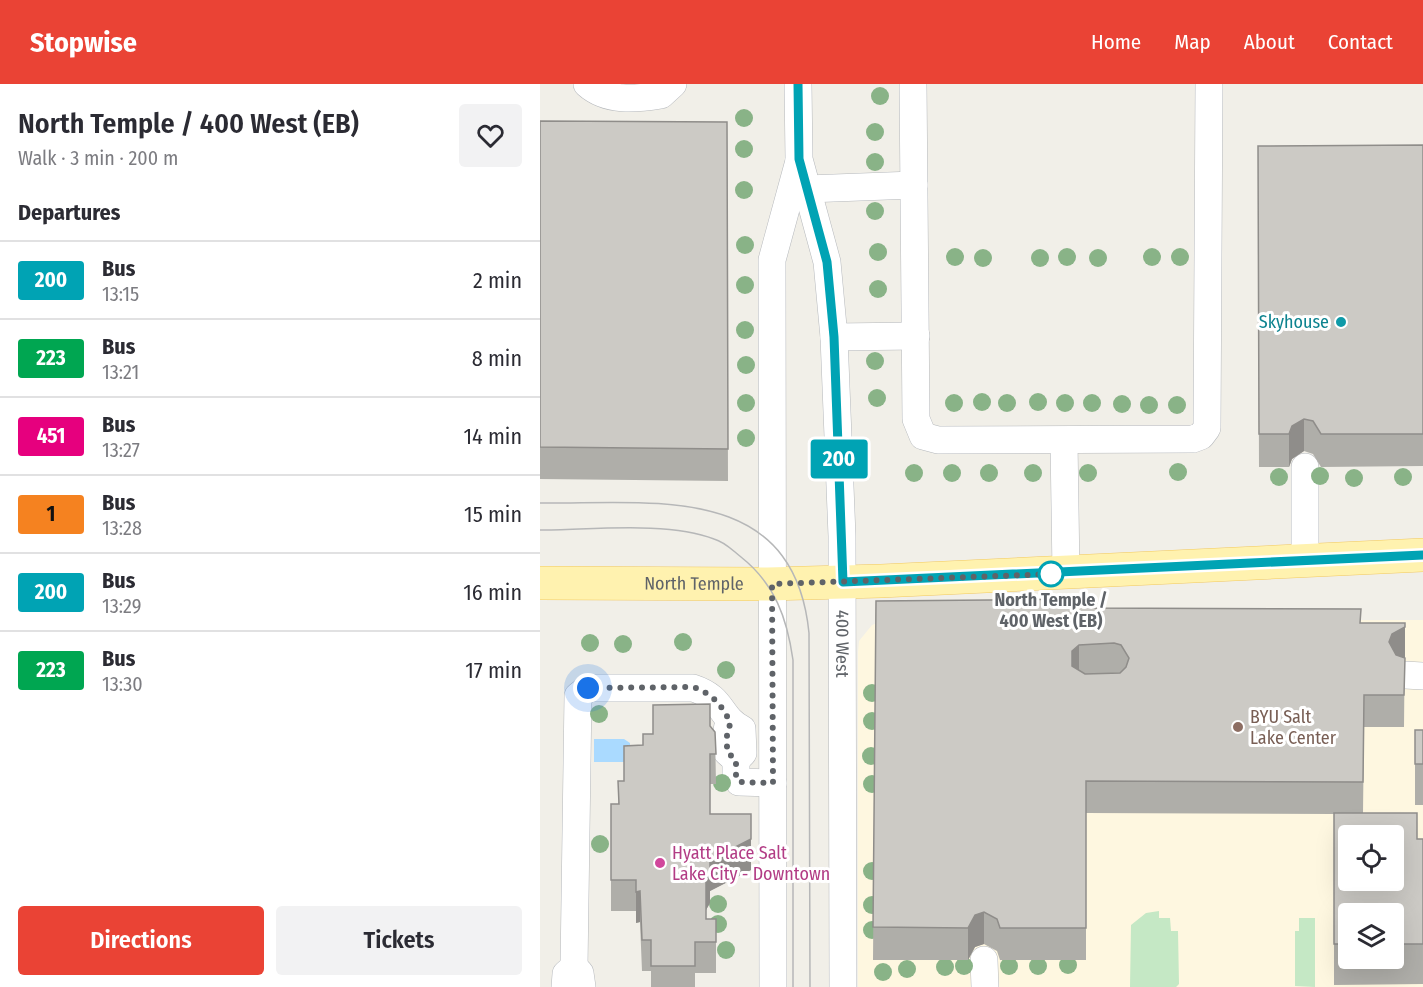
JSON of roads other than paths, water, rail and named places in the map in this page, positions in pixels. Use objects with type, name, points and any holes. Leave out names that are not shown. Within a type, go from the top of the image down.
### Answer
[{"type":"main road","name":"North Temple","points":[[540,583],[843,582],[1423,555]]},
{"type":"street","points":[[587,84],[602,94],[616,98],[661,95],[673,84]]},
{"type":"street","name":"400 West","points":[[798,84],[799,159],[827,262],[834,337],[843,582],[843,987]]},
{"type":"street","points":[[913,84],[916,419],[922,436],[938,440],[1064,441],[1192,439],[1201,436],[1207,428],[1209,84]]},
{"type":"street","name":"400 West","points":[[773,987],[772,260],[799,159]]},
{"type":"street","points":[[807,189],[914,185]]},
{"type":"street","points":[[834,337],[915,336]]},
{"type":"street","points":[[1064,441],[1066,573]]},
{"type":"street","points":[[1305,467],[1305,560]]},
{"type":"street","points":[[574,980],[578,696],[588,688],[693,687],[714,697],[731,724],[727,729],[727,752],[736,760],[736,777],[739,782],[773,783]]},
{"type":"street","points":[[984,960],[985,987]]},
{"type":"water","points":[[594,739],[624,739],[630,743],[630,757],[625,762],[594,762]]},
{"type":"tram line","points":[[540,503],[670,504],[711,511],[747,525],[776,549],[798,584],[809,633],[810,987]]},
{"type":"tram line","points":[[540,530],[652,528],[695,533],[718,540],[728,546],[753,567],[771,590],[783,616],[793,660],[793,987]]},
{"type":"place","name":"Skyhouse","points":[[1341,322]]},
{"type":"place","name":"North Temple / 400 West (EB)","points":[[1051,574]]},
{"type":"place","name":"BYU Salt Lake Center","points":[[1238,727]]},
{"type":"place","name":"Hyatt Place Salt Lake City - Downtown","points":[[660,863]]}]
